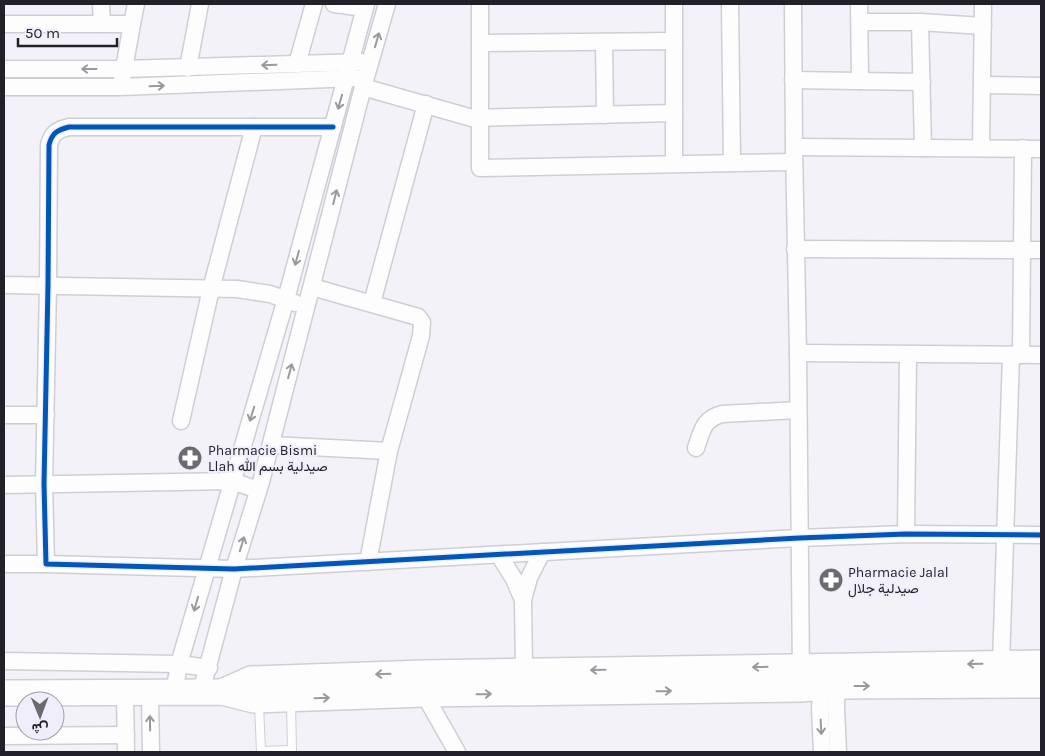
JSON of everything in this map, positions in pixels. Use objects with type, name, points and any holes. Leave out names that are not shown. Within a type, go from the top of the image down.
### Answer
[{"type":"main road","points":[[211,692],[251,679],[423,684],[820,677],[1001,664],[1040,680]]},
{"type":"main road","points":[[4,693],[125,694],[211,692],[254,700],[291,699],[524,671],[1040,680]]},
{"type":"street","points":[[101,4],[102,24]]},
{"type":"street","points":[[121,87],[136,4]]},
{"type":"street","points":[[188,68],[200,4]]},
{"type":"street","points":[[298,64],[314,4]]},
{"type":"street","points":[[151,752],[162,693],[179,664],[286,299],[365,6],[334,4]]},
{"type":"street","points":[[211,692],[209,668],[234,569],[271,445],[387,4]]},
{"type":"street","points":[[480,4],[480,168],[732,162],[794,154],[923,148],[1041,148]]},
{"type":"street","points":[[674,4],[674,163]]},
{"type":"street","points":[[730,4],[732,162]]},
{"type":"street","points":[[793,4],[799,538],[820,677],[838,752]]},
{"type":"street","points":[[859,4],[860,82]]},
{"type":"street","points":[[981,147],[983,4]]},
{"type":"street","points":[[860,22],[920,22],[983,26]]},
{"type":"street","points":[[920,22],[923,148]]},
{"type":"street","points":[[4,24],[132,24]]},
{"type":"street","points":[[480,43],[674,41]]},
{"type":"street","points":[[604,42],[605,115]]},
{"type":"street","points":[[4,69],[188,68],[298,64],[348,70],[367,76],[426,104],[472,118],[674,113]]},
{"type":"street","points":[[4,87],[121,87],[348,70]]},
{"type":"street","points":[[793,80],[922,82]]},
{"type":"street","points":[[982,85],[1041,86]]},
{"type":"street","points":[[372,303],[426,104]]},
{"type":"street","points":[[46,564],[44,484],[49,145],[51,136],[54,132],[69,127],[333,127]]},
{"type":"street","points":[[181,421],[211,289],[254,127]]},
{"type":"street","points":[[1001,664],[1004,534],[1016,355],[1023,148]]},
{"type":"street","points":[[795,249],[1041,250]]},
{"type":"street","points":[[4,285],[254,291],[286,299],[306,308]]},
{"type":"street","points":[[312,287],[418,317],[422,322],[421,336],[389,451],[368,562]]},
{"type":"street","points":[[798,353],[1041,355]]},
{"type":"street","points":[[906,534],[908,354]]},
{"type":"street","points":[[696,448],[703,427],[714,416],[798,410]]},
{"type":"street","points":[[4,415],[46,415]]},
{"type":"street","points":[[271,445],[389,451]]},
{"type":"street","points":[[4,485],[232,481],[258,490]]},
{"type":"street","points":[[4,564],[234,569],[799,538],[906,534],[1041,535]]},
{"type":"street","points":[[524,671],[523,600],[529,578],[542,552]]},
{"type":"street","points":[[499,555],[514,579],[523,600]]},
{"type":"street","points":[[4,660],[179,664],[209,668]]},
{"type":"street","points":[[820,677],[822,752]]},
{"type":"street","points":[[423,684],[457,752]]},
{"type":"street","points":[[125,694],[126,752]]},
{"type":"street","points":[[4,736],[126,735]]},
{"type":"lane","points":[[259,700],[261,751],[292,751],[291,699]]},
{"type":"cycle path","points":[[333,127],[69,127],[53,135],[49,145],[44,484],[46,564],[234,569],[799,538],[906,534],[1041,535]]},
{"type":"place","name":"Pharmacie Bismi Llah صيدلية بسم الله","points":[[190,458]]},
{"type":"place","name":"Pharmacie Jalal صيدلية جلال","points":[[831,580]]}]
